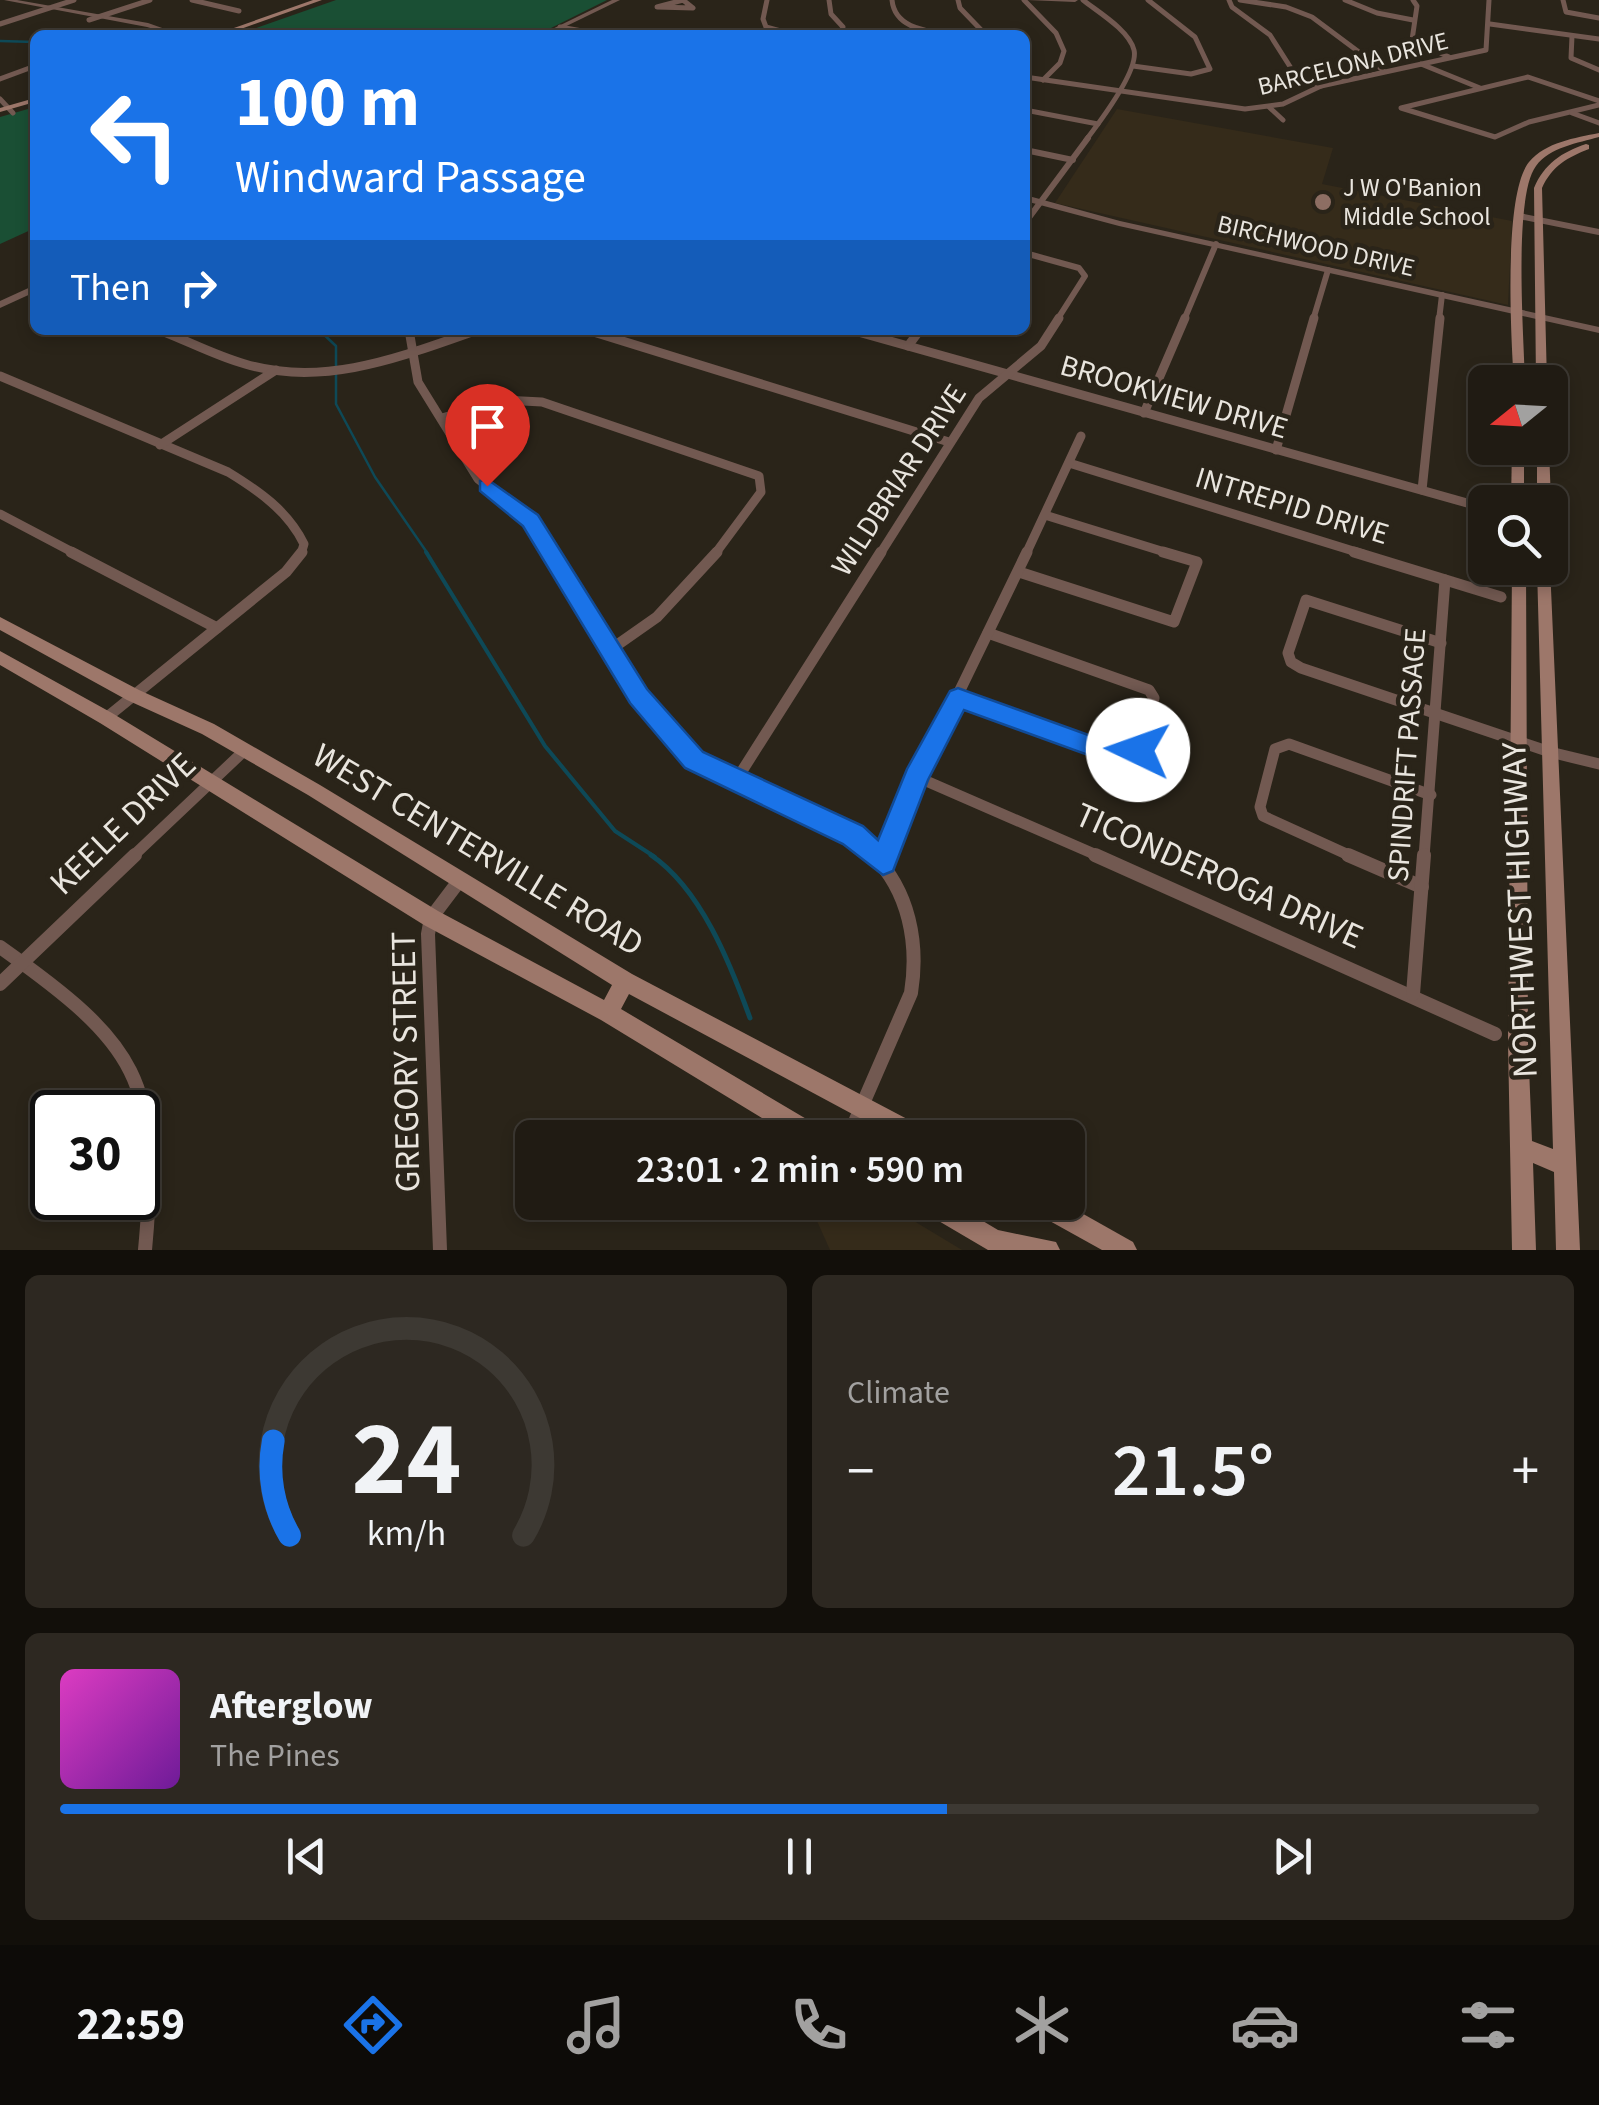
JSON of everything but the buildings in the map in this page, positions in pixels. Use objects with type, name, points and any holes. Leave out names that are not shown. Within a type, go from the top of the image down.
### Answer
[{"type":"main road","points":[[232,30],[318,0]]},
{"type":"main road","points":[[246,30],[332,0]]},
{"type":"main road","points":[[6,112],[30,105]]},
{"type":"main road","points":[[1518,365],[1519,216],[1524,176],[1537,159],[1563,145],[1599,135]]},
{"type":"main road","points":[[1541,365],[1538,219],[1543,173],[1562,157],[1599,144]]},
{"type":"main road","name":"NORTHWEST HIGHWAY","points":[[1519,585],[1520,1147],[1524,1250]]},
{"type":"main road","name":"NORTHWEST HIGHWAY","points":[[1545,585],[1568,1250]]},
{"type":"main road","name":"WEST CENTERVILLE ROAD","points":[[0,623],[132,695],[245,750],[625,981],[888,1120]]},
{"type":"main road","points":[[0,657],[431,918],[608,1013],[786,1120]]},
{"type":"main road","points":[[608,1013],[625,981]]},
{"type":"main road","points":[[1520,1147],[1564,1165]]},
{"type":"main road","points":[[959,1220],[1003,1246],[1048,1250]]},
{"type":"main road","points":[[1070,1220],[1124,1250]]},
{"type":"street","points":[[7,0],[140,30]]},
{"type":"street","points":[[0,24],[74,0]]},
{"type":"street","points":[[93,19],[150,0]]},
{"type":"street","points":[[192,0],[239,11]]},
{"type":"street","points":[[554,30],[617,0]]},
{"type":"street","points":[[683,0],[693,8],[657,7],[662,3],[683,0]]},
{"type":"street","points":[[767,0],[766,27],[777,30]]},
{"type":"street","points":[[829,0],[831,14],[842,30]]},
{"type":"street","points":[[892,0],[892,9],[912,28],[925,30]]},
{"type":"street","points":[[958,0],[960,8],[982,30]]},
{"type":"street","points":[[1027,0],[1075,0]]},
{"type":"street","points":[[1027,0],[1056,34],[1064,51],[1060,63],[1043,80]]},
{"type":"street","points":[[1030,216],[1098,124],[1133,66],[1134,50],[1122,31],[1084,0]]},
{"type":"street","points":[[1133,66],[1192,74],[1210,68],[1205,51],[1193,34],[1148,0]]},
{"type":"street","points":[[1229,0],[1232,7],[1270,36],[1296,76],[1321,86]]},
{"type":"street","points":[[1240,0],[1300,11],[1320,23],[1359,59],[1386,71]]},
{"type":"street","points":[[1345,0],[1413,20]]},
{"type":"street","points":[[1413,0],[1417,6],[1412,40],[1449,58]]},
{"type":"street","name":"BARCELONA DRIVE","points":[[1030,77],[1218,108],[1269,107],[1294,101],[1321,86],[1486,50],[1489,0]]},
{"type":"street","points":[[1563,0],[1566,12],[1599,18]]},
{"type":"street","points":[[0,3],[152,30]]},
{"type":"street","points":[[1490,24],[1599,40]]},
{"type":"street","points":[[560,27],[576,30]]},
{"type":"street","points":[[1572,36],[1571,58],[1599,70]]},
{"type":"street","points":[[1421,64],[1480,88]]},
{"type":"street","points":[[0,79],[30,68]]},
{"type":"street","points":[[1536,77],[1599,103],[1529,122],[1494,137],[1401,108],[1536,77]]},
{"type":"street","points":[[0,99],[6,112]]},
{"type":"street","points":[[1269,107],[1283,120]]},
{"type":"street","points":[[1030,111],[1098,124]]},
{"type":"street","points":[[1571,112],[1599,123]]},
{"type":"street","points":[[1030,151],[1073,160]]},
{"type":"street","name":"BIRCHWOOD DRIVE","points":[[1030,199],[1599,330]]},
{"type":"street","points":[[1519,216],[1599,232]]},
{"type":"street","points":[[1144,413],[1216,244]]},
{"type":"street","name":"WILDBRIAR DRIVE","points":[[735,782],[979,398],[1041,346],[1086,276],[1079,268],[1030,253]]},
{"type":"street","points":[[1276,450],[1328,270]]},
{"type":"street","points":[[0,305],[30,290]]},
{"type":"street","points":[[1422,490],[1442,295]]},
{"type":"street","points":[[172,335],[259,368],[308,372],[356,370],[463,335]]},
{"type":"street","points":[[409,335],[418,382],[478,479],[531,520],[663,729],[694,760],[853,835],[883,862],[903,894],[912,928],[915,966],[911,993],[856,1120]]},
{"type":"street","points":[[603,335],[949,442]]},
{"type":"street","name":"BROOKVIEW DRIVE","points":[[869,335],[1468,503]]},
{"type":"street","points":[[908,346],[916,335]]},
{"type":"street","points":[[160,444],[276,370]]},
{"type":"street","points":[[0,376],[228,472],[294,524],[304,544],[300,558],[286,572],[106,718]]},
{"type":"street","points":[[442,418],[503,400],[542,402],[759,476],[764,484],[762,492],[682,597],[660,619],[610,650]]},
{"type":"street","points":[[883,862],[916,777],[1048,516],[1081,436]]},
{"type":"street","name":"INTREPID DRIVE","points":[[1069,463],[1501,597]]},
{"type":"street","points":[[0,514],[217,628]]},
{"type":"street","points":[[1019,572],[1174,622],[1196,562],[1048,516]]},
{"type":"street","name":"SPINDRIFT PASSAGE","points":[[1413,994],[1445,580]]},
{"type":"street","points":[[1441,642],[1306,600],[1288,653],[1291,662],[1301,668],[1550,752],[1599,764]]},
{"type":"street","points":[[958,698],[1105,752],[1124,757],[1138,750],[1154,698],[1149,690],[988,632]]},
{"type":"street","points":[[1422,887],[1271,822],[1260,807],[1274,749],[1289,744],[1430,795]]},
{"type":"street","name":"KEELE DRIVE","points":[[0,984],[245,750]]},
{"type":"street","name":"TICONDEROGA DRIVE","points":[[916,777],[1413,994],[1495,1034]]},
{"type":"street","name":"GREGORY STREET","points":[[440,1250],[428,934],[431,918],[458,881]]},
{"type":"street","points":[[0,947],[61,988],[118,1044],[144,1092],[152,1132],[145,1250]]},
{"type":"shaded area","name":"J W O'Banion Middle School","points":[[1117,109],[1333,148],[1322,184],[1512,221],[1508,305],[1055,203]]},
{"type":"shaded area","points":[[817,1220],[912,1220],[962,1250],[830,1250]]},
{"type":"green space","points":[[336,0],[607,0],[547,30],[250,30]]},
{"type":"green space","points":[[30,108],[30,230],[0,244],[0,117]]},
{"type":"waterway","points":[[0,41],[30,42]]},
{"type":"waterway","points":[[324,335],[336,346],[336,404],[375,477],[428,554]]},
{"type":"waterway","points":[[426,552],[545,746],[615,831],[655,857]]},
{"type":"waterway","points":[[651,855],[685,887],[699,907],[723,951],[750,1018]]},
{"type":"place","name":"J W O'Banion Middle School","points":[[1323,202]]},
{"type":"route","points":[[487,486],[531,520],[638,696],[694,760],[853,835],[883,862],[916,777],[958,698],[1105,752],[1124,757],[1138,750]]}]
